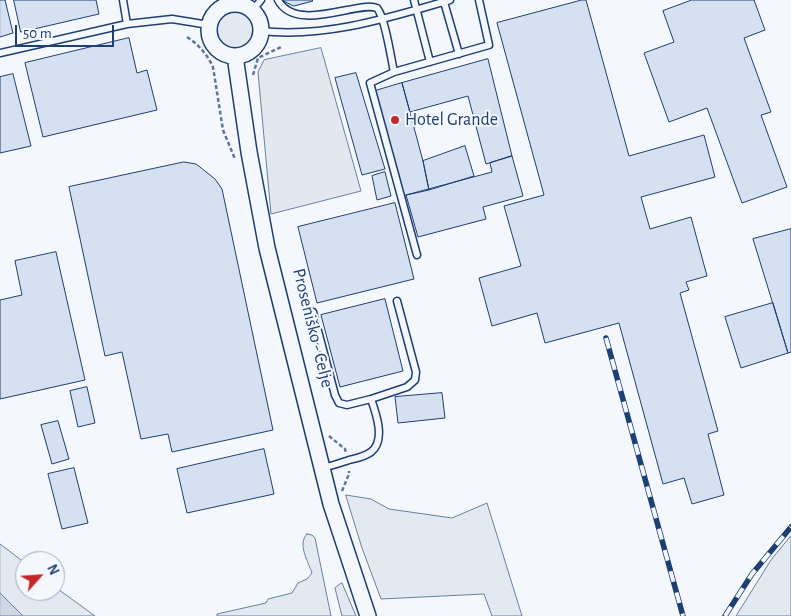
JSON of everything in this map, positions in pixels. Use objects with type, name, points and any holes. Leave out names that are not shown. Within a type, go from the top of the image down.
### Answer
[{"type":"street","points":[[233,2],[257,5],[261,31],[260,38],[253,49],[248,53],[235,56],[220,52],[214,46],[209,32],[212,16],[224,5],[233,2]]},
{"type":"street","points":[[235,56],[249,152],[267,248],[331,504],[368,616]]},
{"type":"lane","points":[[123,0],[127,24]]},
{"type":"lane","points":[[278,0],[280,4],[290,11],[306,13],[357,3],[367,3],[376,7],[382,19],[394,72]]},
{"type":"lane","points":[[414,0],[430,62]]},
{"type":"lane","points":[[417,255],[370,83],[394,72],[489,45],[479,0]]},
{"type":"lane","points":[[261,31],[282,33],[329,31],[447,1],[459,54]]},
{"type":"lane","points":[[0,53],[127,24],[172,19],[209,25]]},
{"type":"lane","points":[[313,312],[336,395],[339,403],[347,405],[407,387],[415,380],[416,372],[397,301]]},
{"type":"lane","points":[[322,468],[362,458],[374,451],[378,438],[377,417],[371,399]]},
{"type":"path","points":[[252,83],[252,76],[258,58],[281,47]]},
{"type":"path","points":[[328,435],[345,449],[349,474],[341,494]]},
{"type":"shaded area","points":[[235,11],[248,17],[254,30],[248,43],[235,49],[222,43],[216,30],[222,17]]},
{"type":"shaded area","points":[[321,48],[361,191],[271,214],[258,72],[264,60]]},
{"type":"shaded area","points":[[346,495],[371,499],[389,509],[452,518],[487,503],[522,616],[492,616],[484,594],[381,599],[362,548]]},
{"type":"shaded area","points":[[307,534],[315,538],[331,616],[217,616],[217,614],[266,603],[268,599],[292,593],[298,583],[307,579],[312,573],[303,548],[304,538]]},
{"type":"shaded area","points":[[791,536],[791,616],[736,616],[771,560]]},
{"type":"shaded area","points":[[0,544],[15,555],[15,601],[65,601],[65,594],[95,616],[23,616],[0,593]]},
{"type":"shaded area","points":[[342,583],[356,616],[342,616],[335,588]]},
{"type":"shaded area","points":[[0,593],[23,616],[0,616]]},
{"type":"building","points":[[0,0],[5,0],[13,33],[0,37]]},
{"type":"building","points":[[14,0],[96,0],[99,14],[21,32]]},
{"type":"building","points":[[282,0],[312,0],[313,1],[294,6]]},
{"type":"building","points":[[586,0],[629,156],[704,135],[715,177],[641,197],[650,229],[691,217],[707,276],[686,282],[689,290],[680,293],[718,431],[708,434],[724,495],[692,504],[684,478],[663,484],[619,323],[545,343],[537,313],[492,326],[479,278],[521,266],[504,206],[544,195],[497,23]]},
{"type":"building","points":[[692,0],[754,0],[765,30],[744,38],[771,112],[761,115],[787,187],[742,203],[707,108],[669,122],[644,53],[674,42],[663,11]]},
{"type":"building","points":[[129,38],[137,73],[147,70],[157,110],[43,137],[25,63]]},
{"type":"building","points":[[488,59],[512,156],[486,164],[468,96],[410,112],[402,83]]},
{"type":"building","points":[[356,73],[385,169],[362,175],[335,78]]},
{"type":"building","points":[[13,74],[31,146],[0,153],[0,77]]},
{"type":"building","name":"Hotel Grande","points":[[402,83],[429,190],[402,196],[375,91]]},
{"type":"building","points":[[465,146],[474,176],[429,190],[423,161]]},
{"type":"building","points":[[512,156],[523,196],[483,207],[486,219],[418,237],[406,195],[492,172],[490,163]]},
{"type":"building","points":[[184,162],[196,164],[215,179],[222,189],[273,430],[172,452],[168,434],[141,439],[122,352],[105,356],[69,187]]},
{"type":"building","points":[[385,172],[391,196],[377,200],[372,176]]},
{"type":"building","points":[[395,203],[414,279],[317,303],[298,227]]},
{"type":"building","points":[[791,229],[791,352],[788,353],[753,239]]},
{"type":"building","points":[[56,252],[85,380],[0,399],[0,300],[22,295],[15,261]]},
{"type":"building","points":[[385,299],[403,371],[340,387],[321,315]]},
{"type":"building","points":[[773,303],[788,353],[741,368],[725,317]]},
{"type":"building","points":[[87,387],[95,423],[78,427],[70,391]]},
{"type":"building","points":[[442,393],[445,418],[398,423],[395,397]]},
{"type":"building","points":[[58,421],[69,459],[52,464],[41,425]]},
{"type":"building","points":[[264,449],[274,494],[187,513],[177,469]]},
{"type":"building","points":[[74,468],[88,523],[62,529],[48,474]]},
{"type":"railway","points":[[606,338],[683,616]]},
{"type":"railway","points":[[725,616],[752,574],[791,527]]},
{"type":"place","name":"Hotel Grande","points":[[395,120]]}]
